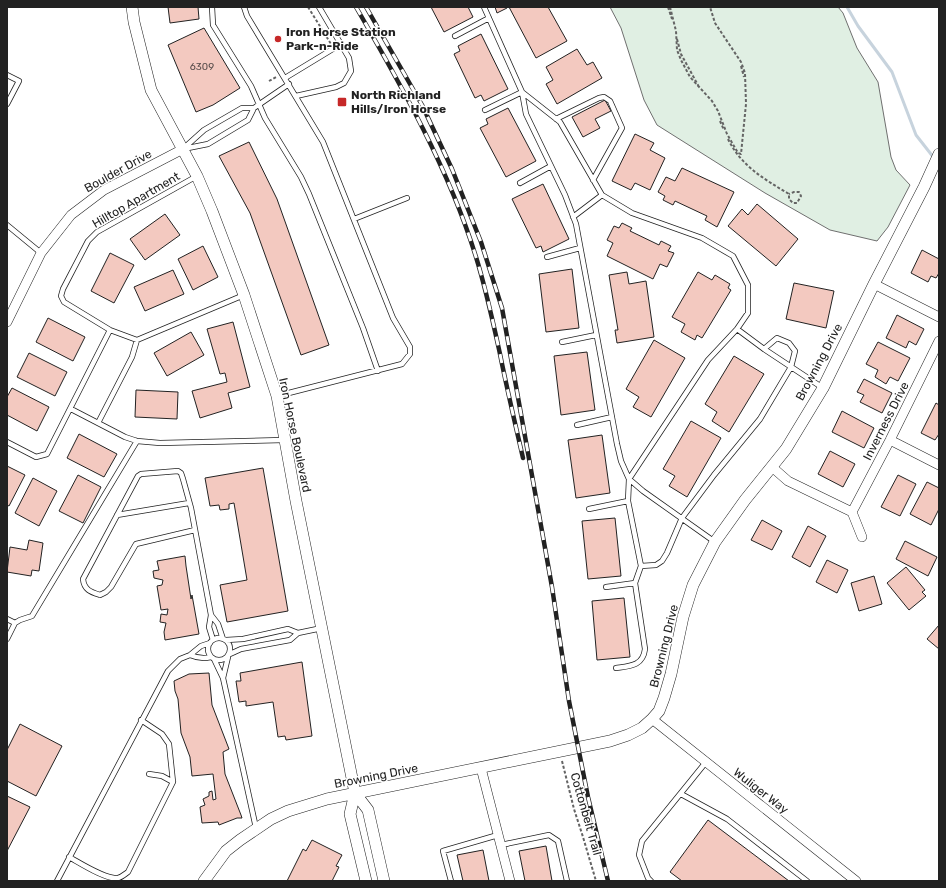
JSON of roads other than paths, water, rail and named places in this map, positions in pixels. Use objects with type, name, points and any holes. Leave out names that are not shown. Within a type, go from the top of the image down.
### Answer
[{"type":"street","name":"Iron Horse Boulevard","points":[[132,7],[134,22],[151,90],[197,176],[244,295],[277,396],[284,440],[356,793],[368,810],[384,881]]},
{"type":"street","name":"Boulder Drive","points":[[7,322],[41,253],[61,227],[82,205],[104,190],[183,149]]},
{"type":"street","name":"Browning Drive","points":[[206,880],[226,851],[271,819],[288,811],[327,799],[610,741],[628,735],[642,728],[652,719],[659,712],[664,698],[671,674],[683,617],[693,585],[715,542],[745,500],[786,449],[823,388],[874,284],[924,188],[939,154]]},
{"type":"street","points":[[874,284],[939,317]]},
{"type":"street","name":"Inverness Drive","points":[[852,512],[890,440],[939,341]]},
{"type":"street","points":[[890,440],[939,465]]},
{"type":"street","points":[[772,468],[788,481],[852,512],[862,537]]},
{"type":"street","name":"Wuliger Way","points":[[652,719],[856,881]]},
{"type":"street","points":[[481,768],[510,881]]},
{"type":"street","name":"Iron Horse Boulevard","points":[[356,793],[350,814],[366,881]]},
{"type":"lane","points":[[212,7],[213,25],[251,86],[265,118],[301,177],[309,194],[363,328],[378,371]]},
{"type":"lane","points":[[244,7],[247,16],[323,142],[393,318],[410,346],[410,354],[402,364],[277,396]]},
{"type":"lane","points":[[296,96],[336,87],[344,83],[349,75],[351,67],[350,58],[319,7]]},
{"type":"lane","points":[[484,7],[522,92],[526,114],[565,196],[576,224],[621,461],[629,478],[642,491],[715,542]]},
{"type":"lane","points":[[455,36],[489,18]]},
{"type":"lane","points":[[283,76],[341,44]]},
{"type":"lane","points":[[7,74],[19,81],[7,104]]},
{"type":"lane","points":[[183,149],[204,130],[242,108],[254,108],[289,84]]},
{"type":"lane","points":[[485,110],[522,92]]},
{"type":"lane","points":[[522,92],[560,122],[602,194],[632,213],[702,238],[733,256],[748,285],[748,313],[737,329],[708,360],[629,478],[628,501],[641,566],[635,583],[644,654],[643,658],[638,663],[616,668]]},
{"type":"lane","points":[[556,119],[599,98],[604,97],[610,101],[622,128],[593,180]]},
{"type":"lane","points":[[183,149],[208,144],[248,120],[254,108]]},
{"type":"lane","points":[[520,183],[551,166]]},
{"type":"lane","name":"Hilltop Apartment","points":[[137,340],[110,330],[64,302],[61,296],[63,289],[88,241],[97,232],[197,176]]},
{"type":"lane","points":[[573,217],[602,194]]},
{"type":"lane","points":[[354,219],[407,198]]},
{"type":"lane","points":[[7,225],[41,253]]},
{"type":"lane","points":[[547,257],[580,248]]},
{"type":"lane","points":[[98,423],[132,357],[137,340],[244,295]]},
{"type":"lane","points":[[737,329],[764,349],[823,388]]},
{"type":"lane","points":[[7,442],[36,458],[47,454],[110,330]]},
{"type":"lane","points":[[562,342],[596,335]]},
{"type":"lane","points":[[641,566],[656,565],[662,561],[667,554],[682,518],[714,475],[760,419],[782,382],[791,366],[795,351],[789,343],[777,338],[764,349]]},
{"type":"lane","points":[[70,409],[137,441],[160,443],[284,440]]},
{"type":"lane","points":[[577,425],[612,417]]},
{"type":"lane","points":[[7,639],[15,623],[32,616],[137,441]]},
{"type":"lane","points":[[195,530],[136,544],[111,586],[106,592],[100,595],[86,589],[83,579],[138,476],[141,474],[178,471],[181,473],[184,479],[195,530],[211,615],[210,628],[212,642],[208,650],[223,678],[256,829]]},
{"type":"lane","points":[[589,509],[628,501]]},
{"type":"lane","points":[[117,515],[189,503]]},
{"type":"lane","points":[[606,587],[635,583]]},
{"type":"lane","points":[[211,615],[218,624],[224,640],[230,646],[223,678]]},
{"type":"lane","points":[[7,619],[15,623]]},
{"type":"lane","points":[[190,655],[221,660],[242,649],[290,640],[298,633],[322,628]]},
{"type":"lane","points":[[57,881],[168,671],[180,660],[190,655],[201,646],[219,638],[224,640],[243,639],[288,629],[298,633]]},
{"type":"lane","points":[[69,857],[105,876],[117,878],[128,872],[174,782],[169,744],[162,734],[141,720]]},
{"type":"lane","points":[[651,881],[648,878],[639,855],[642,841],[706,762]]},
{"type":"lane","points":[[149,774],[162,776],[174,782]]},
{"type":"lane","points":[[681,794],[727,819],[807,881]]},
{"type":"lane","points":[[451,881],[443,851],[498,835]]},
{"type":"lane","points":[[501,845],[549,835],[558,841],[567,881]]},
{"type":"waterway","points":[[847,7],[858,26],[892,72],[916,135],[934,158]]},
{"type":"railway","points":[[356,7],[423,129],[465,224],[486,293],[523,458]]},
{"type":"railway","points":[[366,7],[422,105],[452,169],[481,242],[502,308],[552,587],[569,701],[588,797],[608,881]]},
{"type":"place","name":"Iron Horse Station Park-n-Ride","points":[[278,39]]},
{"type":"place","name":"North Richland Hills/Iron Horse","points":[[342,102]]}]
